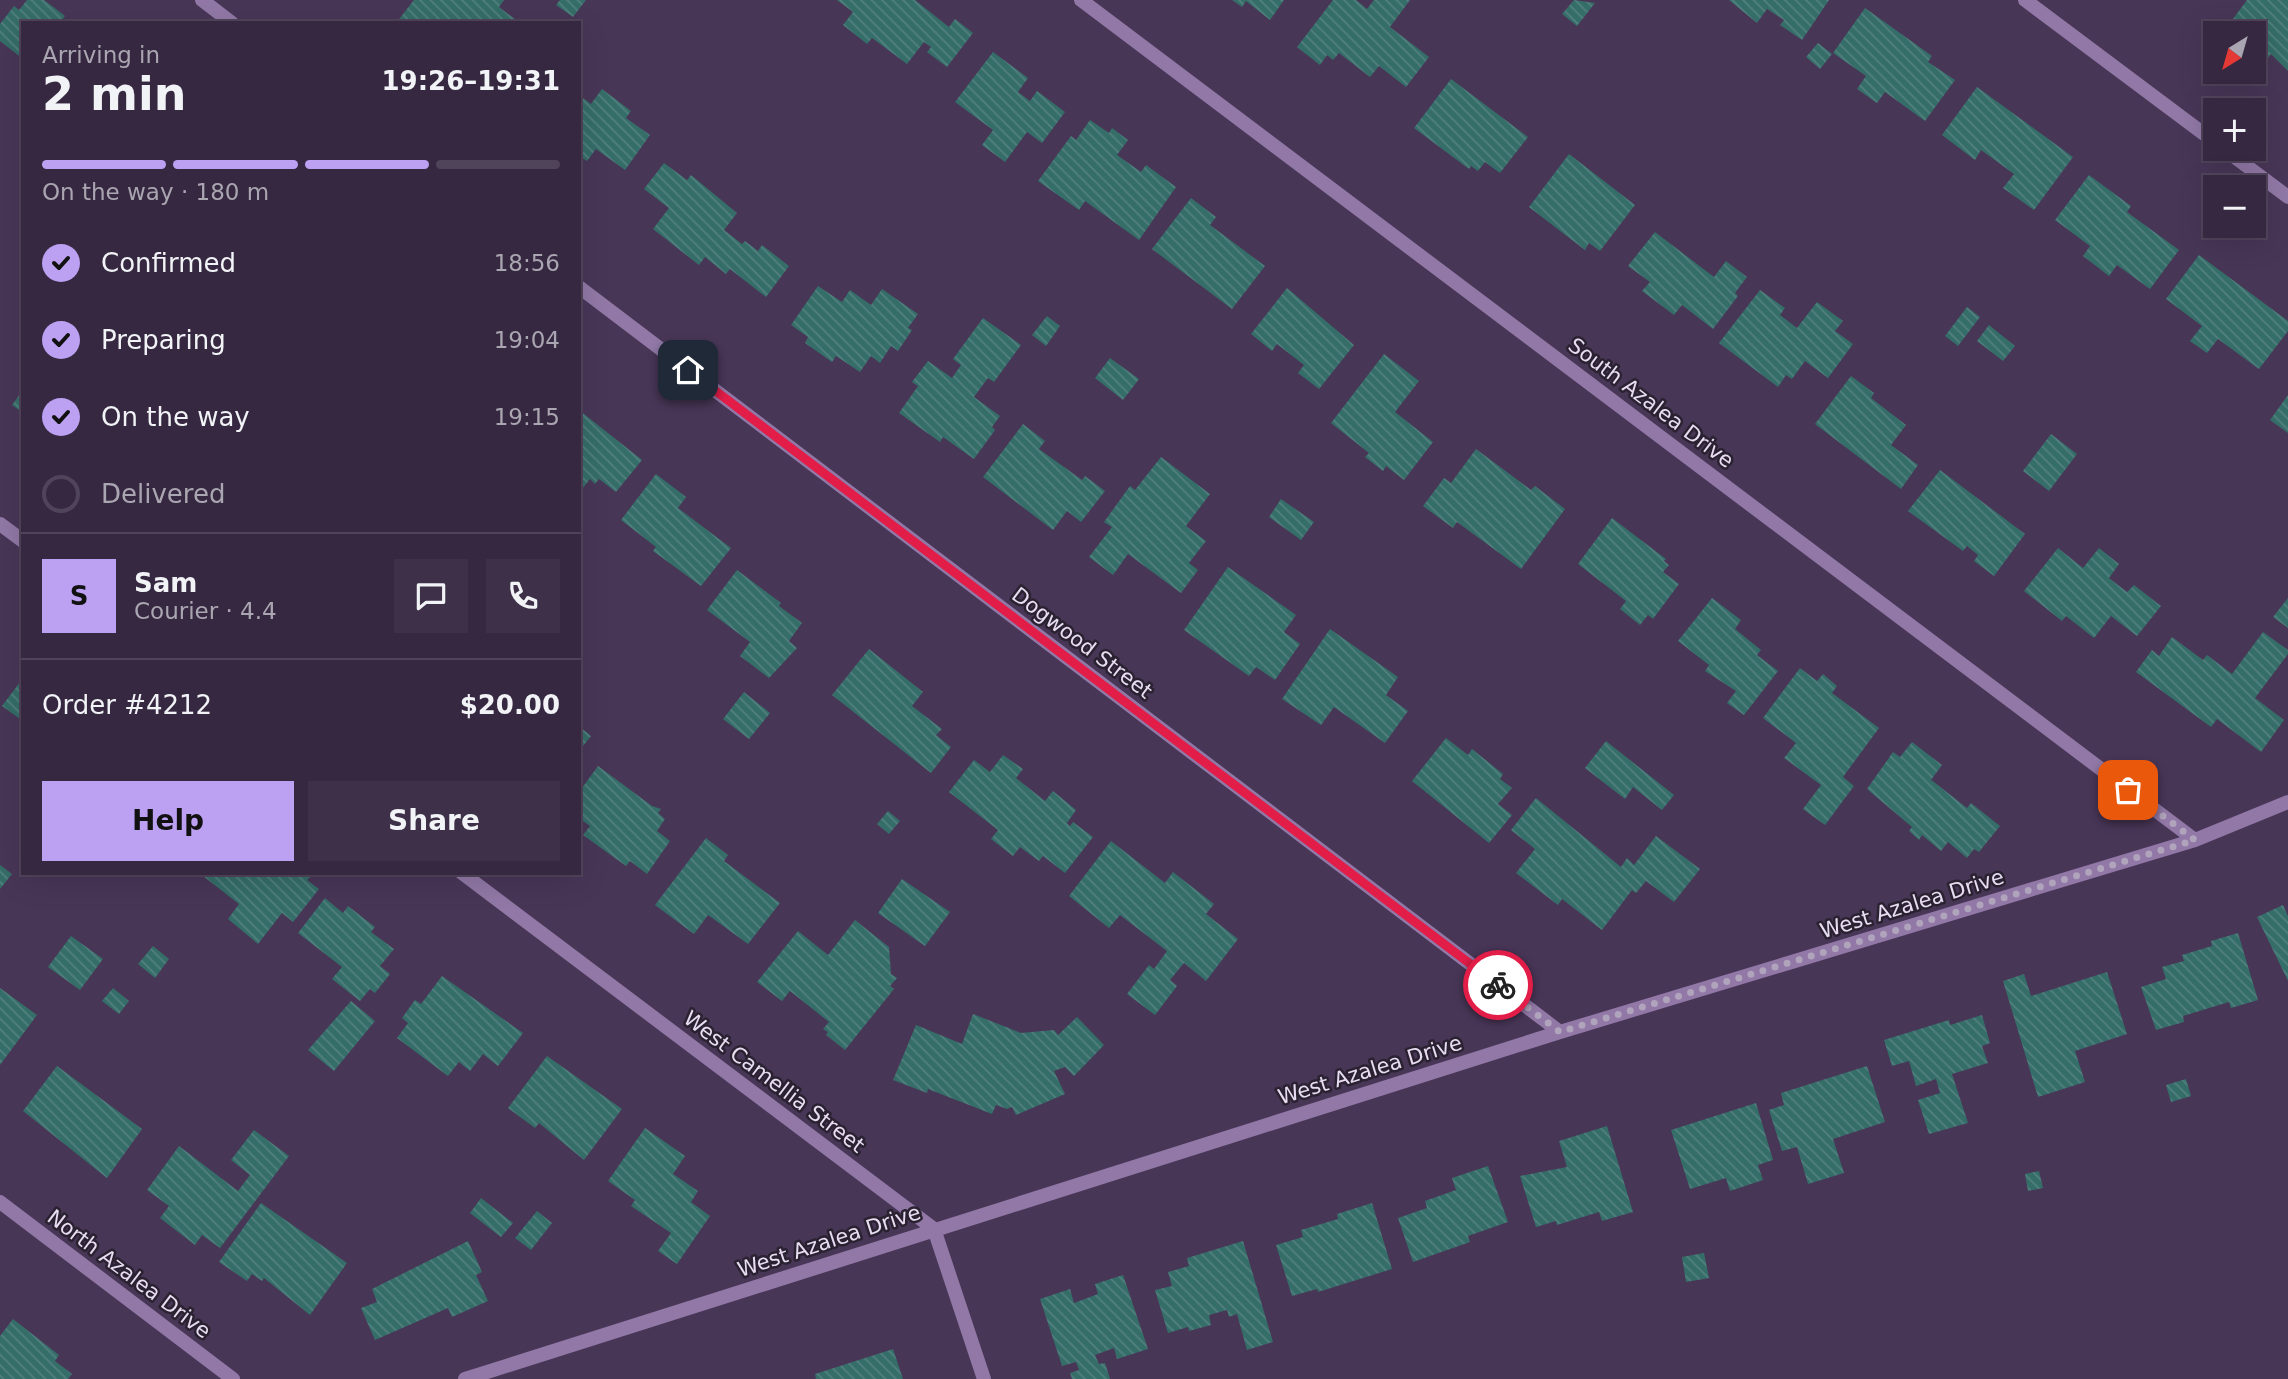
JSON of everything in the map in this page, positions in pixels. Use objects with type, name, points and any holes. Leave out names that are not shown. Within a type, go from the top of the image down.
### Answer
[{"type":"street","points":[[202,0],[229,21]]},
{"type":"street","name":"South Azalea Drive","points":[[1081,0],[2195,840]]},
{"type":"street","points":[[2025,0],[2203,133]]},
{"type":"street","points":[[2240,161],[2288,197]]},
{"type":"street","name":"Dogwood Street","points":[[581,289],[1560,1032]]},
{"type":"street","points":[[0,524],[21,540]]},
{"type":"street","name":"West Azalea Drive","points":[[465,1379],[1560,1032],[2195,840],[2288,802]]},
{"type":"street","name":"West Camellia Street","points":[[466,875],[934,1229]]},
{"type":"street","name":"North Azalea Drive","points":[[0,1202],[233,1379]]},
{"type":"street","points":[[934,1229],[984,1379]]},
{"type":"building","points":[[27,0],[44,0],[65,16],[61,21],[21,21],[21,57],[0,41],[0,24],[14,6],[19,10]]},
{"type":"building","points":[[414,0],[504,0],[499,7],[517,21],[398,21]]},
{"type":"building","points":[[560,0],[586,0],[573,17],[556,5]]},
{"type":"building","points":[[837,0],[915,0],[949,27],[955,19],[973,33],[947,67],[927,52],[931,47],[924,42],[907,64],[872,38],[867,44],[843,25],[853,12]]},
{"type":"building","points":[[1232,0],[1284,0],[1270,20],[1246,1],[1242,7]]},
{"type":"building","points":[[1333,0],[1356,0],[1367,9],[1374,0],[1410,0],[1390,27],[1429,57],[1406,87],[1379,66],[1370,77],[1339,53],[1333,60],[1327,55],[1320,65],[1297,47]]},
{"type":"building","points":[[1574,0],[1595,3],[1577,26],[1562,14]]},
{"type":"building","points":[[1729,0],[1829,0],[1802,40],[1780,25],[1784,20],[1767,9],[1757,23]]},
{"type":"building","points":[[2247,0],[2288,0],[2288,71],[2271,54],[2268,58],[2266,57],[2266,21],[2231,21]]},
{"type":"building","points":[[1865,8],[1932,56],[1928,62],[1955,80],[1925,121],[1885,92],[1877,103],[1857,89],[1866,76],[1833,53]]},
{"type":"building","points":[[1818,43],[1832,54],[1820,69],[1806,57]]},
{"type":"building","points":[[993,52],[1028,78],[1018,92],[1030,101],[1037,91],[1065,112],[1042,143],[1027,132],[1005,162],[982,145],[993,130],[955,102]]},
{"type":"building","points":[[1451,79],[1528,137],[1500,173],[1485,162],[1478,171],[1471,166],[1469,169],[1414,128]]},
{"type":"building","points":[[1977,87],[2073,157],[2034,210],[2003,188],[2014,174],[1981,150],[1975,160],[1942,135]]},
{"type":"building","points":[[602,89],[631,111],[626,118],[650,135],[625,170],[596,149],[587,161],[581,157],[581,96],[591,104]]},
{"type":"building","points":[[1090,120],[1109,133],[1112,128],[1128,140],[1117,155],[1141,172],[1146,165],[1176,187],[1139,240],[1085,201],[1079,210],[1038,181],[1071,136],[1076,140]]},
{"type":"building","points":[[1569,154],[1635,205],[1600,251],[1589,243],[1585,250],[1529,207]]},
{"type":"building","points":[[664,163],[687,180],[691,175],[737,213],[724,230],[742,244],[745,241],[758,251],[762,245],[789,266],[766,297],[730,269],[726,274],[705,257],[699,265],[653,229],[669,208],[644,189]]},
{"type":"building","points":[[2089,175],[2131,206],[2127,212],[2179,250],[2150,289],[2117,265],[2109,276],[2083,256],[2090,246],[2055,220]]},
{"type":"building","points":[[1191,198],[1216,217],[1210,225],[1265,266],[1232,309],[1152,249]]},
{"type":"building","points":[[1655,232],[1714,277],[1726,261],[1747,277],[1735,293],[1738,296],[1713,329],[1682,305],[1674,315],[1642,291],[1650,282],[1628,266]]},
{"type":"building","points":[[2199,255],[2288,321],[2288,331],[2259,369],[2218,339],[2207,353],[2190,341],[2202,326],[2166,299]]},
{"type":"building","points":[[818,286],[842,302],[850,290],[871,305],[882,289],[918,314],[908,328],[912,330],[898,351],[891,346],[880,363],[871,356],[860,372],[836,356],[832,362],[805,343],[808,337],[791,325]]},
{"type":"building","points":[[1287,288],[1354,345],[1319,389],[1298,373],[1304,365],[1277,344],[1272,351],[1251,334]]},
{"type":"building","points":[[1760,290],[1785,308],[1780,315],[1797,328],[1817,302],[1843,321],[1835,331],[1853,344],[1828,378],[1805,361],[1792,379],[1786,375],[1778,387],[1719,343]]},
{"type":"building","points":[[1967,307],[1980,317],[1958,346],[1945,336]]},
{"type":"building","points":[[1047,316],[1060,326],[1046,346],[1032,335]]},
{"type":"building","points":[[983,318],[1021,345],[994,382],[988,378],[974,397],[1000,416],[992,427],[995,430],[974,459],[943,437],[940,442],[899,413],[918,386],[912,382],[928,361],[952,378],[961,365],[953,359]]},
{"type":"building","points":[[1989,325],[2015,346],[2003,361],[1977,341]]},
{"type":"building","points":[[1384,354],[1419,381],[1395,412],[1433,442],[1404,480],[1386,466],[1383,471],[1365,457],[1369,453],[1331,423]]},
{"type":"building","points":[[1110,358],[1139,379],[1123,400],[1095,378]]},
{"type":"building","points":[[1851,376],[1874,393],[1871,398],[1906,425],[1891,445],[1918,465],[1901,489],[1815,424]]},
{"type":"building","points":[[21,393],[21,412],[12,405]]},
{"type":"building","points":[[2288,395],[2288,433],[2270,420]]},
{"type":"building","points":[[581,412],[642,460],[616,492],[599,479],[595,484],[590,479],[581,490]]},
{"type":"building","points":[[1023,424],[1045,441],[1039,449],[1082,480],[1085,476],[1105,491],[1081,522],[1067,511],[1053,530],[983,477]]},
{"type":"building","points":[[2051,434],[2077,454],[2049,491],[2023,471]]},
{"type":"building","points":[[1476,449],[1531,490],[1535,486],[1565,509],[1521,569],[1457,522],[1453,528],[1423,506],[1444,478],[1451,483]]},
{"type":"building","points":[[1161,457],[1210,494],[1186,526],[1206,541],[1189,563],[1198,570],[1181,593],[1128,554],[1113,575],[1089,557],[1112,527],[1104,522],[1130,486],[1135,490]]},
{"type":"building","points":[[1940,470],[2025,534],[1994,576],[1974,561],[1978,555],[1967,546],[1963,551],[1908,511]]},
{"type":"building","points":[[656,474],[686,497],[678,508],[731,548],[701,586],[653,551],[656,547],[621,520]]},
{"type":"building","points":[[1281,499],[1314,522],[1301,540],[1269,517]]},
{"type":"building","points":[[1612,518],[1666,559],[1664,561],[1669,565],[1663,572],[1679,584],[1653,619],[1648,615],[1640,625],[1620,609],[1626,601],[1578,564]]},
{"type":"building","points":[[2058,548],[2083,568],[2099,548],[2119,564],[2109,578],[2127,592],[2134,585],[2161,606],[2137,636],[2111,616],[2094,638],[2066,616],[2062,621],[2024,591]]},
{"type":"building","points":[[1228,567],[1296,615],[1284,632],[1300,644],[1275,680],[1256,667],[1249,676],[1184,630]]},
{"type":"building","points":[[737,570],[781,603],[779,606],[802,623],[789,641],[797,648],[769,678],[740,656],[750,642],[707,610]]},
{"type":"building","points":[[1712,598],[1741,620],[1735,629],[1761,650],[1757,655],[1778,671],[1744,715],[1727,703],[1736,691],[1705,671],[1709,665],[1678,641]]},
{"type":"building","points":[[2288,598],[2288,628],[2273,617]]},
{"type":"building","points":[[1330,629],[1398,677],[1386,695],[1408,711],[1385,743],[1334,707],[1321,725],[1282,699]]},
{"type":"building","points":[[2263,632],[2288,650],[2288,654],[2255,698],[2284,720],[2261,752],[2217,719],[2211,727],[2136,672],[2152,650],[2159,656],[2172,637],[2203,660],[2207,655],[2232,674]]},
{"type":"building","points":[[869,649],[923,692],[912,706],[942,729],[936,735],[951,747],[931,773],[832,695]]},
{"type":"building","points":[[1800,668],[1817,681],[1823,674],[1837,686],[1832,693],[1879,728],[1843,777],[1854,786],[1825,825],[1803,809],[1821,785],[1784,758],[1796,743],[1763,718]]},
{"type":"building","points":[[21,681],[21,720],[2,706]]},
{"type":"building","points":[[744,692],[770,713],[749,739],[723,719]]},
{"type":"building","points":[[581,728],[591,736],[581,748]]},
{"type":"building","points":[[1446,738],[1468,755],[1472,749],[1503,774],[1500,779],[1512,788],[1498,804],[1512,815],[1489,843],[1412,781]]},
{"type":"building","points":[[1606,741],[1674,795],[1662,810],[1633,787],[1625,799],[1585,768]]},
{"type":"building","points":[[1912,742],[1942,765],[1931,780],[1967,808],[1971,803],[2000,826],[1979,852],[1974,849],[1967,858],[1948,842],[1941,851],[1922,835],[1919,840],[1909,831],[1912,827],[1867,789],[1893,752],[1900,757]]},
{"type":"building","points":[[1003,755],[1023,769],[1016,778],[1045,801],[1053,791],[1076,810],[1067,823],[1070,826],[1073,822],[1093,837],[1065,873],[1043,856],[1039,861],[1020,847],[1013,856],[991,839],[998,830],[949,792],[974,760],[990,772]]},
{"type":"building","points":[[598,766],[652,806],[661,809],[658,813],[665,819],[657,831],[670,841],[647,874],[630,861],[626,866],[583,835],[590,826],[581,819],[581,789]]},
{"type":"building","points":[[1536,798],[1621,867],[1627,858],[1634,865],[1656,836],[1700,869],[1674,902],[1646,881],[1636,893],[1632,890],[1602,930],[1562,899],[1558,905],[1516,873],[1535,849],[1511,830]]},
{"type":"building","points":[[888,811],[900,821],[889,834],[877,824]]},
{"type":"building","points":[[706,838],[728,855],[724,861],[780,903],[748,944],[708,915],[694,934],[655,905]]},
{"type":"building","points":[[1111,841],[1165,883],[1173,872],[1214,904],[1206,914],[1238,939],[1206,981],[1184,963],[1170,980],[1177,986],[1155,1015],[1127,994],[1149,965],[1154,969],[1167,951],[1120,915],[1109,928],[1069,896]]},
{"type":"building","points":[[0,865],[12,874],[0,889]]},
{"type":"building","points":[[307,875],[310,877],[307,880],[319,889],[293,922],[282,913],[258,944],[228,919],[239,904],[203,876]]},
{"type":"building","points":[[902,879],[950,912],[925,946],[878,913]]},
{"type":"building","points":[[325,898],[343,913],[348,906],[375,927],[371,932],[394,949],[380,966],[390,974],[375,993],[370,989],[360,1001],[332,979],[342,967],[298,933]]},
{"type":"building","points":[[2283,905],[2288,916],[2288,981],[2257,917]]},
{"type":"building","points":[[855,920],[889,947],[891,974],[897,978],[890,986],[894,989],[845,1050],[826,1035],[828,1032],[823,1029],[829,1022],[790,991],[782,1001],[757,982],[798,931],[828,955]]},
{"type":"building","points":[[2238,933],[2258,1000],[2231,1008],[2229,1002],[2183,1016],[2184,1022],[2156,1030],[2141,987],[2166,979],[2162,967],[2184,961],[2182,955],[2212,946],[2211,941]]},
{"type":"building","points":[[71,936],[103,959],[80,990],[48,967]]},
{"type":"building","points":[[153,946],[169,959],[155,978],[138,964]]},
{"type":"building","points":[[2107,972],[2127,1034],[2075,1051],[2085,1082],[2038,1097],[2003,981],[2024,974],[2031,996]]},
{"type":"building","points":[[442,976],[523,1033],[498,1066],[483,1054],[470,1071],[459,1062],[448,1076],[397,1038],[408,1023],[402,1018],[415,1000],[421,1004]]},
{"type":"building","points":[[0,988],[37,1015],[0,1065]]},
{"type":"building","points":[[113,988],[129,1001],[119,1014],[102,1001]]},
{"type":"building","points":[[351,1001],[375,1021],[334,1071],[308,1050]]},
{"type":"building","points":[[973,1014],[1021,1033],[1054,1030],[1058,1035],[1077,1017],[1104,1045],[1074,1076],[1065,1067],[1054,1071],[1065,1094],[1016,1115],[1012,1107],[1007,1109],[996,1105],[992,1114],[928,1089],[927,1093],[893,1080],[916,1025],[962,1044]]},
{"type":"building","points":[[1982,1015],[1990,1043],[1982,1046],[1988,1063],[1952,1074],[1968,1123],[1929,1134],[1918,1100],[1940,1093],[1936,1079],[1916,1086],[1909,1061],[1892,1066],[1884,1040],[1949,1020],[1950,1025]]},
{"type":"building","points":[[547,1056],[622,1109],[584,1160],[539,1123],[535,1128],[508,1108]]},
{"type":"building","points":[[57,1066],[142,1129],[107,1178],[23,1111]]},
{"type":"building","points":[[1867,1066],[1885,1122],[1833,1139],[1844,1173],[1808,1184],[1797,1147],[1782,1151],[1769,1110],[1784,1105],[1781,1093]]},
{"type":"building","points":[[2186,1079],[2191,1096],[2171,1102],[2166,1085]]},
{"type":"building","points":[[1756,1103],[1773,1160],[1758,1165],[1763,1180],[1730,1191],[1726,1178],[1690,1189],[1671,1130]]},
{"type":"building","points":[[1607,1126],[1633,1212],[1602,1221],[1599,1212],[1557,1225],[1556,1221],[1536,1227],[1520,1176],[1567,1167],[1559,1141]]},
{"type":"building","points":[[645,1128],[685,1156],[673,1174],[698,1191],[691,1202],[710,1216],[677,1264],[658,1251],[671,1233],[631,1206],[635,1200],[608,1181]]},
{"type":"building","points":[[254,1130],[289,1156],[220,1248],[202,1235],[195,1245],[160,1218],[169,1206],[147,1190],[179,1146],[238,1191],[250,1175],[231,1160]]},
{"type":"building","points":[[1488,1166],[1508,1222],[1468,1236],[1470,1242],[1413,1262],[1398,1218],[1427,1208],[1425,1201],[1456,1190],[1452,1178]]},
{"type":"building","points":[[2039,1171],[2043,1188],[2028,1191],[2025,1174]]},
{"type":"building","points":[[481,1198],[513,1223],[501,1237],[470,1213]]},
{"type":"building","points":[[261,1203],[347,1263],[310,1315],[264,1278],[262,1281],[252,1274],[247,1281],[219,1262]]},
{"type":"building","points":[[1372,1203],[1392,1269],[1318,1292],[1317,1289],[1292,1296],[1276,1245],[1303,1237],[1301,1230],[1338,1219],[1337,1214]]},
{"type":"building","points":[[537,1211],[552,1223],[531,1250],[515,1238]]},
{"type":"building","points":[[468,1241],[482,1272],[476,1275],[488,1301],[452,1317],[448,1308],[375,1340],[361,1308],[377,1302],[372,1289]]},
{"type":"building","points":[[1243,1241],[1273,1342],[1247,1350],[1237,1314],[1229,1317],[1227,1310],[1209,1315],[1211,1325],[1189,1331],[1188,1327],[1168,1333],[1155,1290],[1172,1286],[1168,1272],[1189,1266],[1187,1258]]},
{"type":"building","points":[[1704,1253],[1709,1278],[1686,1282],[1682,1257]]},
{"type":"building","points":[[1123,1275],[1148,1349],[1117,1359],[1114,1348],[1095,1355],[1099,1364],[1105,1363],[1110,1379],[1072,1379],[1070,1373],[1079,1370],[1076,1362],[1062,1366],[1040,1299],[1070,1289],[1074,1303],[1098,1294],[1095,1284]]},
{"type":"building","points":[[13,1319],[59,1355],[55,1361],[72,1374],[68,1379],[0,1379],[0,1336]]},
{"type":"building","points":[[893,1349],[903,1379],[816,1379],[815,1374]]},
{"type":"way so far","points":[[1498,985],[1560,1032],[2195,840],[2128,790]]},
{"type":"route","points":[[688,370],[1498,985]]}]
